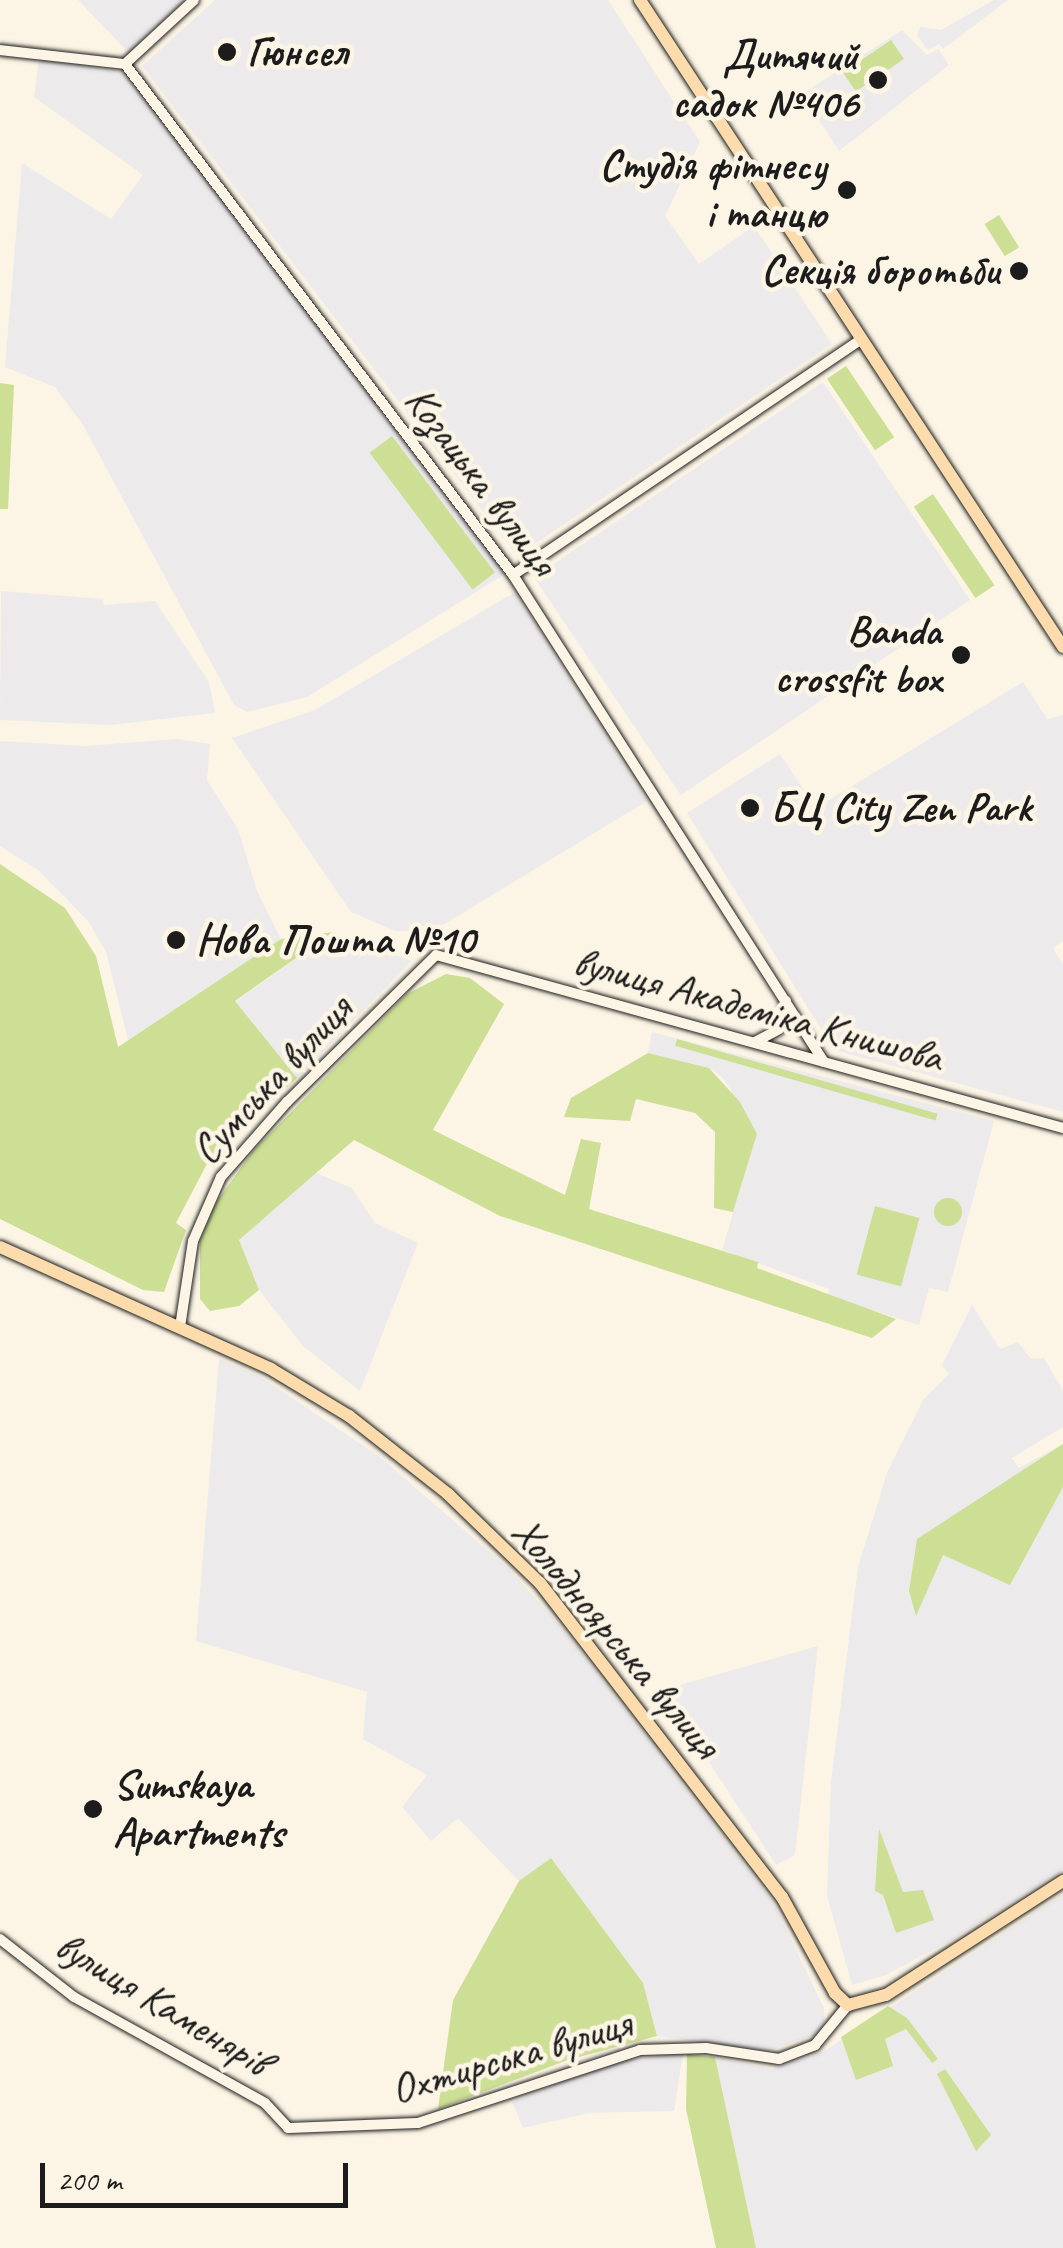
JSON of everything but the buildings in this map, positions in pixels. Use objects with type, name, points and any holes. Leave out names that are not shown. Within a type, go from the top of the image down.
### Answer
[{"type":"main road","points":[[640,0],[1063,647]]},
{"type":"main road","name":"Холодноярська вулиця","points":[[0,1247],[180,1326],[350,1416],[448,1494],[540,1583],[782,1897],[835,1993],[848,2005]]},
{"type":"main road","points":[[848,2005],[886,1995],[1063,1881]]},
{"type":"street","points":[[0,50],[125,64],[194,0]]},
{"type":"street","name":"Козацька вулиця","points":[[125,64],[513,575],[824,1062]]},
{"type":"street","points":[[513,575],[861,339]]},
{"type":"street","name":"вулиця Академіка Книшова","points":[[436,955],[1063,1128]]},
{"type":"street","name":"Сумська вулиця","points":[[180,1326],[193,1241],[221,1176],[286,1102],[436,955]]},
{"type":"street","points":[[754,1043],[779,1029],[786,1000]]},
{"type":"street","name":"вулиця Каменярів","points":[[0,1938],[74,1997],[266,2103],[288,2128]]},
{"type":"street","name":"Охтирська вулиця","points":[[288,2128],[418,2123],[640,2050],[706,2048],[779,2059],[814,2045],[848,2005]]},
{"type":"shaded area","points":[[78,0],[184,0],[129,53]]},
{"type":"shaded area","points":[[215,0],[608,0],[700,142],[665,216],[699,264],[754,226],[832,344],[517,556],[142,66]]},
{"type":"shaded area","points":[[994,0],[1008,0],[943,49],[939,44],[928,50],[917,36],[920,27],[941,30]]},
{"type":"shaded area","name":"Дитячий садок №406","points":[[902,30],[927,55],[938,49],[949,65],[839,151],[802,94]]},
{"type":"shaded area","points":[[39,58],[119,71],[133,85],[505,574],[307,697],[247,712],[234,705],[83,425],[55,387],[5,367],[22,163],[111,219],[143,175],[34,97]]},
{"type":"shaded area","points":[[823,382],[970,600],[681,795],[534,577]]},
{"type":"shaded area","points":[[1,591],[103,599],[104,605],[155,601],[209,682],[215,713],[110,725],[0,720]]},
{"type":"shaded area","points":[[515,592],[647,801],[433,931],[395,931],[351,912],[232,738],[315,710]]},
{"type":"shaded area","points":[[1023,682],[1047,719],[1063,715],[1063,941],[1053,948],[1063,964],[1063,1112],[834,1050],[687,813],[780,754],[816,808]]},
{"type":"shaded area","points":[[177,739],[210,744],[207,780],[238,829],[257,891],[281,939],[129,1044],[106,952],[88,921],[38,870],[0,846],[0,741],[85,746]]},
{"type":"shaded area","points":[[333,932],[412,961],[297,1078],[235,1002]]},
{"type":"shaded area","points":[[652,1032],[994,1121],[948,1292],[929,1288],[919,1325],[828,1296],[829,1289],[722,1250],[757,1133],[723,1078],[709,1068],[648,1053]]},
{"type":"shaded area","points":[[316,1173],[352,1188],[375,1223],[418,1243],[360,1391],[303,1346],[259,1290],[239,1240]]},
{"type":"shaded area","points":[[972,1305],[1000,1349],[1018,1342],[1031,1359],[1044,1358],[1063,1391],[1063,1427],[1012,1458],[1019,1468],[1063,1444],[1063,1870],[948,1942],[886,1975],[852,1985],[827,1896],[831,1781],[858,1567],[887,1473],[923,1400],[949,1374],[942,1365]]},
{"type":"shaded area","points":[[219,1359],[261,1377],[379,1456],[509,1569],[565,1631],[773,1902],[824,2008],[824,2025],[815,2035],[768,2051],[657,2036],[643,1983],[551,1858],[519,1881],[458,1818],[431,1841],[402,1807],[427,1775],[363,1739],[367,1692],[196,1641]]},
{"type":"shaded area","points":[[818,1646],[795,1855],[776,1865],[662,1690]]},
{"type":"shaded area","points":[[1063,1894],[1063,2248],[756,2248],[715,2057],[772,2069],[823,2052]]},
{"type":"shaded area","points":[[683,2053],[674,2111],[589,2113],[523,2128],[512,2102],[608,2063]]},
{"type":"green space","points":[[891,40],[904,59],[856,92],[843,72]]},
{"type":"green space","points":[[999,215],[1019,247],[1005,256],[985,224]]},
{"type":"green space","points":[[846,366],[894,437],[875,450],[827,379]]},
{"type":"green space","points":[[0,383],[14,385],[8,509],[0,509]]},
{"type":"green space","points":[[392,436],[495,573],[473,589],[370,453]]},
{"type":"green space","points":[[933,494],[995,585],[975,598],[914,507]]},
{"type":"green space","points":[[0,864],[65,908],[96,956],[118,1047],[281,939],[333,932],[235,1001],[297,1078],[209,1160],[176,1223],[186,1230],[164,1292],[143,1290],[0,1219]]},
{"type":"green space","points":[[446,974],[470,978],[504,1004],[433,1130],[565,1195],[581,1139],[601,1143],[589,1209],[758,1262],[757,1268],[896,1319],[872,1338],[500,1216],[354,1140],[239,1240],[259,1290],[239,1306],[210,1311],[200,1299],[200,1241],[215,1204],[253,1151],[407,994]]},
{"type":"green space","points":[[677,1039],[938,1114],[936,1120],[675,1046]]},
{"type":"green space","points":[[648,1053],[709,1068],[740,1102],[757,1134],[733,1212],[714,1208],[715,1132],[695,1113],[636,1099],[630,1121],[564,1117],[571,1098]]},
{"type":"green space","points":[[948,1198],[958,1202],[962,1212],[958,1222],[948,1226],[938,1222],[934,1212],[938,1202]]},
{"type":"green space","points":[[875,1206],[919,1218],[901,1286],[857,1275]]},
{"type":"green space","points":[[1063,1444],[1063,1487],[1010,1585],[943,1555],[916,1616],[909,1591],[917,1539]]},
{"type":"green space","points":[[879,1829],[903,1892],[923,1890],[934,1920],[896,1933],[883,1895],[875,1891]]},
{"type":"green space","points":[[551,1858],[643,1983],[657,2036],[568,2060],[438,2109],[453,2000],[519,1881]]},
{"type":"green space","points":[[888,2006],[907,2018],[938,2059],[932,2063],[906,2029],[885,2039],[893,2066],[856,2080],[841,2037]]},
{"type":"green space","points":[[687,2054],[715,2057],[756,2248],[716,2248],[686,2109]]},
{"type":"green space","points":[[945,2069],[991,2135],[976,2151],[937,2074]]},
{"type":"place","name":"Гюнсел","points":[[227,52]]},
{"type":"place","name":"Дитячий садок №406","points":[[878,80]]},
{"type":"place","name":"Студія фітнесу і танцю","points":[[847,190]]},
{"type":"place","name":"Секція боротьби","points":[[1019,271]]},
{"type":"place","name":"Banda crossfit box","points":[[961,655]]},
{"type":"place","name":"БЦ City Zen Park","points":[[750,808]]},
{"type":"place","name":"Нова Пошта №10","points":[[176,940]]},
{"type":"place","name":"Sumskaya Apartments","points":[[93,1809]]}]
